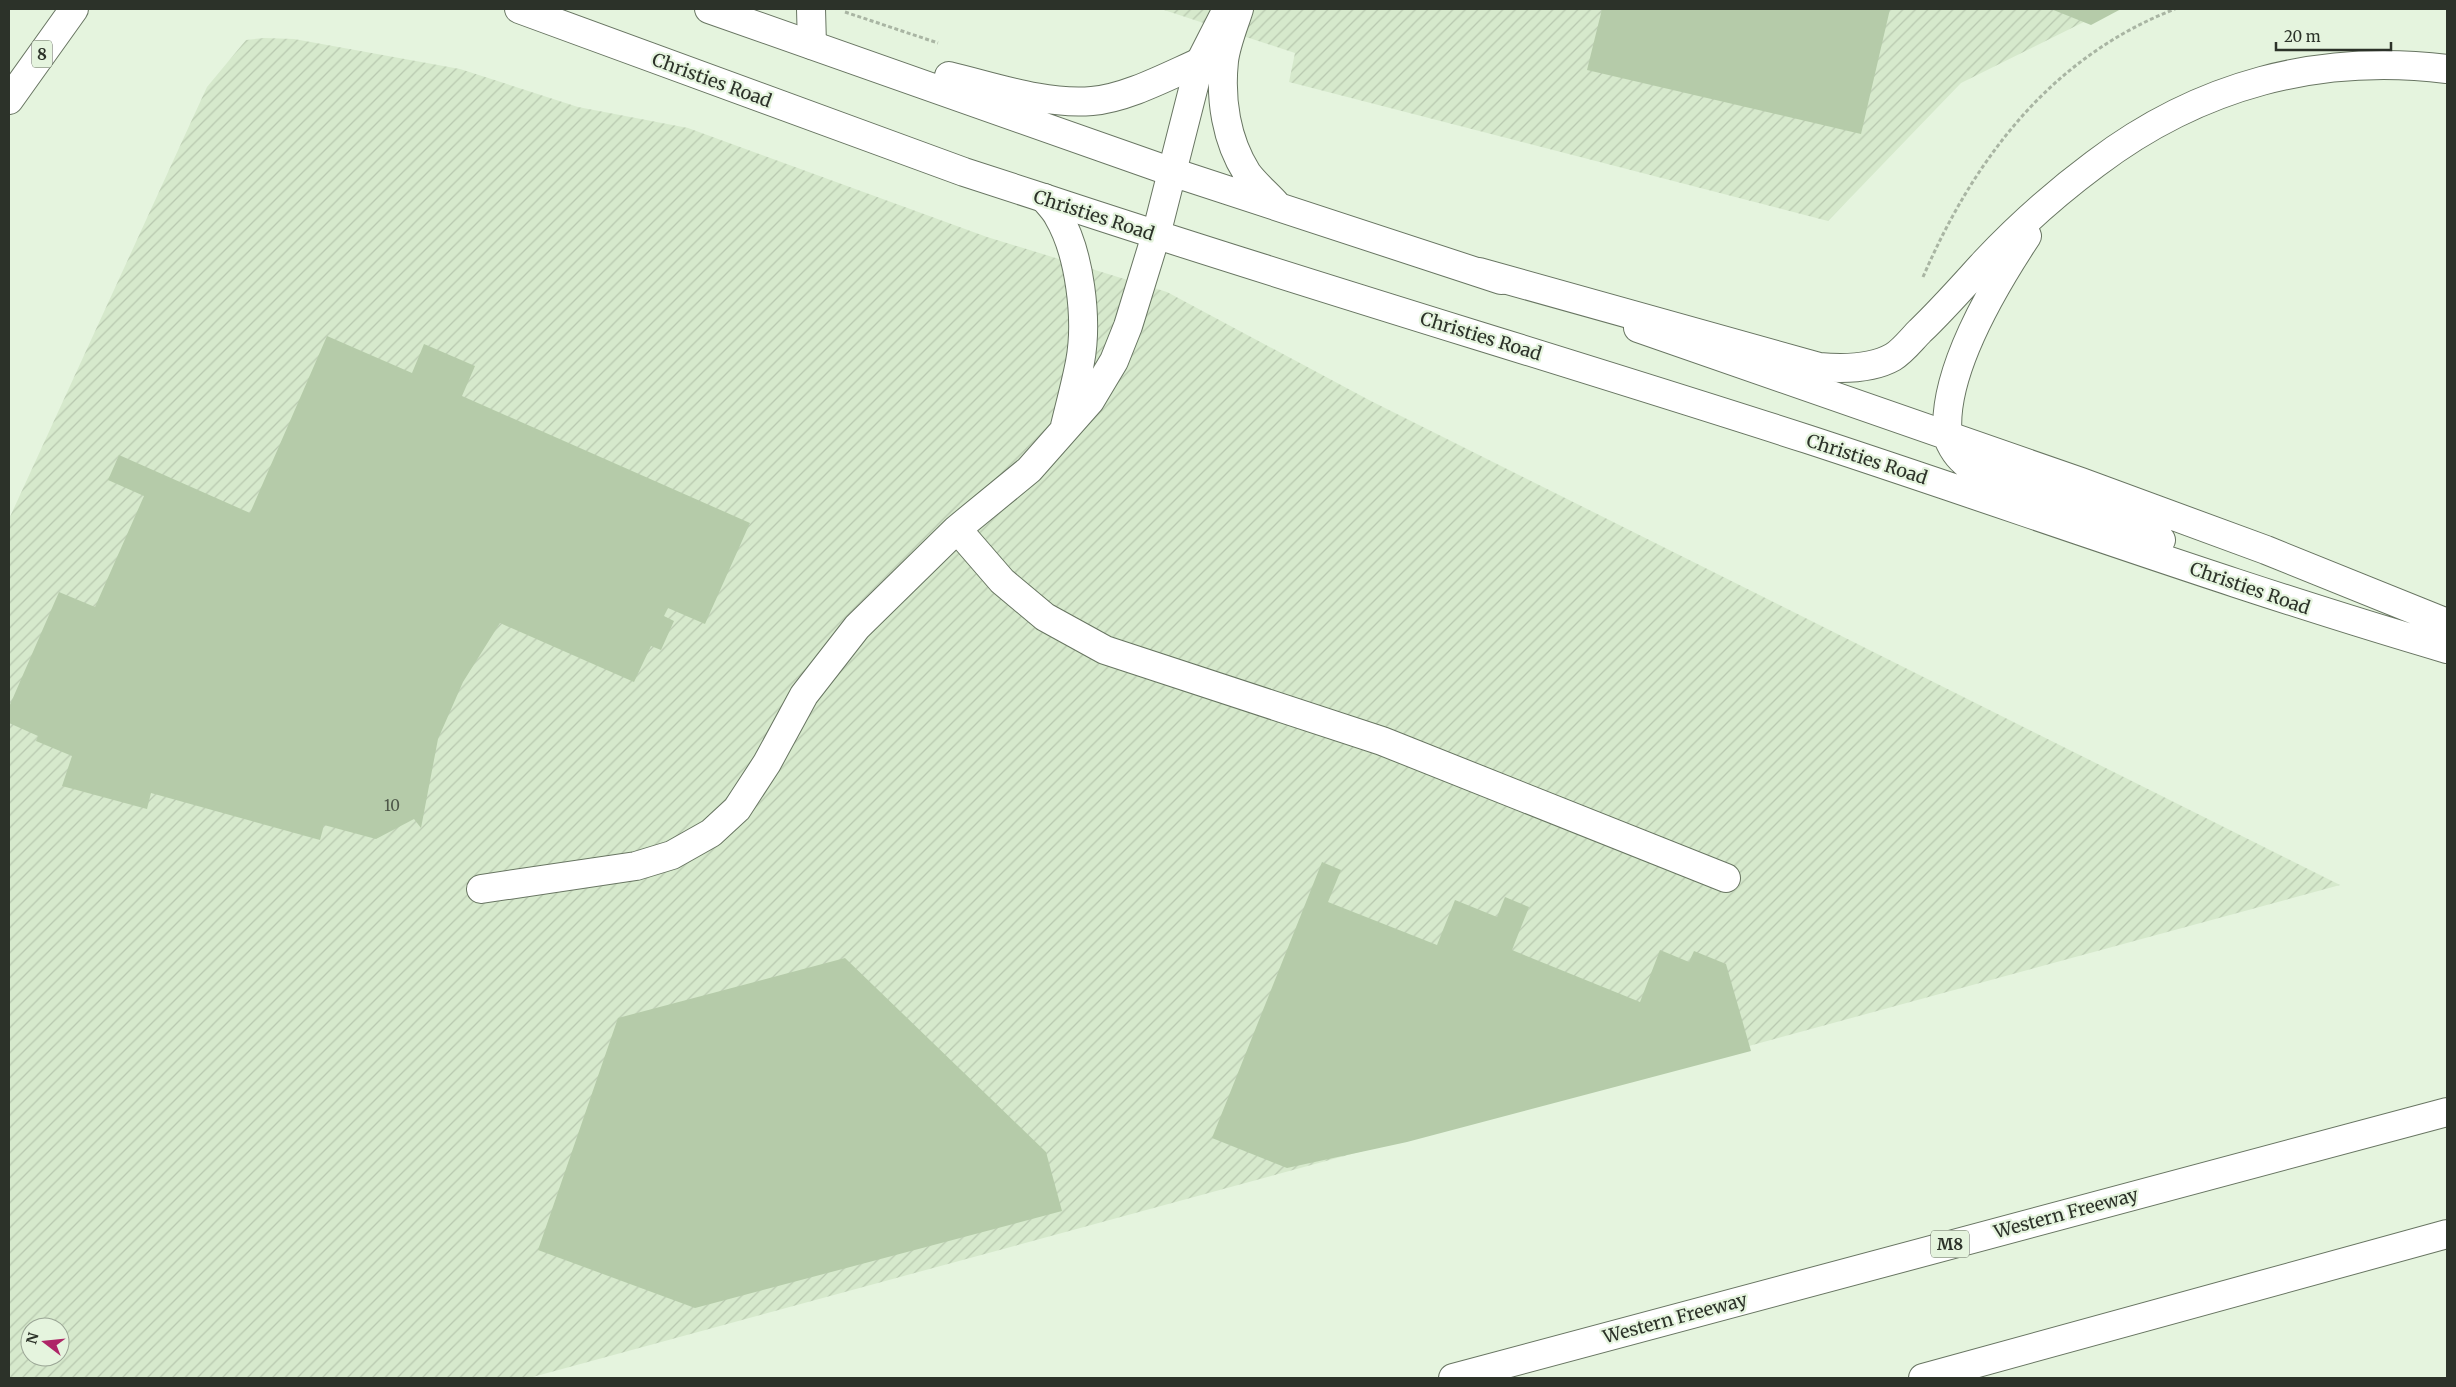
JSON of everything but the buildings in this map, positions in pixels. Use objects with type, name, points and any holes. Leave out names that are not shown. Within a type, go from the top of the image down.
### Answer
[{"type":"main road","name":"8","points":[[9,100],[74,9]]},
{"type":"main road","name":"Christies Road","points":[[519,9],[964,172],[1156,235],[1713,409],[1908,472],[2314,610],[2447,649]]},
{"type":"main road","points":[[709,9],[1172,172],[1479,272],[1948,438],[2081,482],[2256,547],[2447,623]]},
{"type":"main road","points":[[811,9],[812,45]]},
{"type":"main road","points":[[481,889],[636,866],[672,855],[711,833],[736,810],[767,763],[804,695],[857,626],[957,529],[1029,470],[1065,427],[1090,401],[1114,361],[1128,326],[1156,235],[1200,62],[1227,9]]},
{"type":"main road","points":[[1239,9],[1224,60],[1224,96],[1227,122],[1233,146],[1248,174],[1278,206]]},
{"type":"main road","points":[[812,45],[1045,98],[1070,101],[1094,101],[1120,94],[1200,62]]},
{"type":"main road","points":[[1479,272],[1818,367],[1852,367],[1892,357],[1934,318],[2001,245],[2096,163],[2146,130],[2197,104],[2244,85],[2292,73],[2333,66],[2370,65],[2447,69]]},
{"type":"main road","points":[[1044,198],[1058,215],[1066,231],[1078,276],[1083,318],[1080,361],[1065,427]]},
{"type":"main road","points":[[2048,203],[2012,259],[1979,317],[1955,380],[1948,416],[1948,438],[1952,449],[1961,460],[1974,470],[2156,537],[2314,610]]},
{"type":"main road","points":[[957,529],[1002,581],[1045,617],[1105,650],[1382,741],[1726,878]]},
{"type":"main road","name":"Western Freeway","points":[[1453,1378],[2447,1112]]},
{"type":"main road","points":[[1923,1378],[2447,1234]]},
{"type":"path","points":[[1936,245],[1963,195],[1983,164],[2034,101],[2079,63],[2117,36],[2175,9]]},
{"type":"shaded area","points":[[1161,9],[2110,9],[1961,83],[1828,221],[1289,82],[1295,53]]},
{"type":"shaded area","points":[[264,38],[294,39],[460,69],[578,107],[688,128],[987,237],[1167,292],[1369,400],[2340,885],[529,1378],[9,1378],[9,519],[207,87],[246,40]]}]
